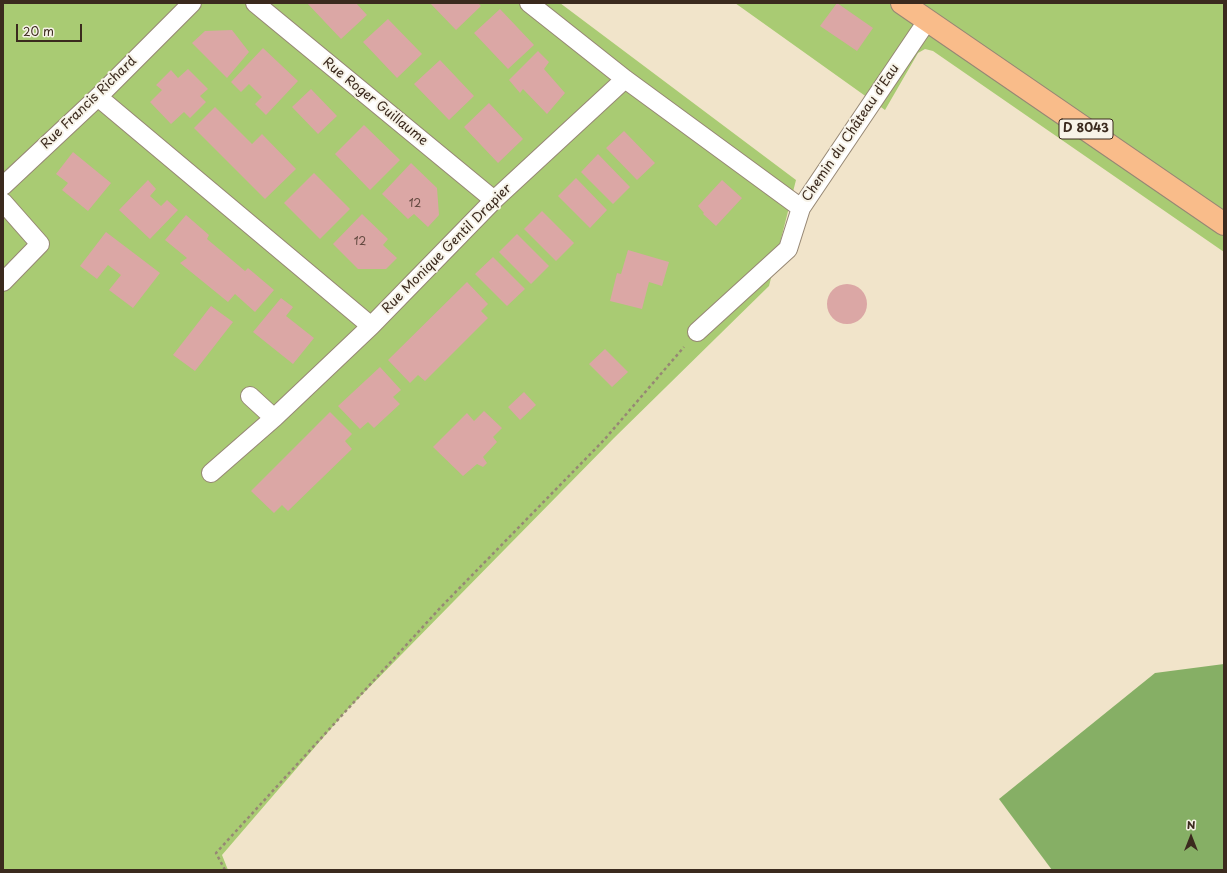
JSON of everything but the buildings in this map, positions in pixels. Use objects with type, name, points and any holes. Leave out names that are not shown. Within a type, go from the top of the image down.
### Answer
[{"type":"main road","name":"D 8043","points":[[902,3],[1224,224]]},
{"type":"street","name":"Rue Francis Richard","points":[[3,186],[98,97],[192,3]]},
{"type":"street","name":"Rue Roger Guillaume","points":[[255,3],[494,200]]},
{"type":"street","points":[[529,3],[625,79],[800,208]]},
{"type":"street","name":"Chemin du Château d'Eau","points":[[697,332],[788,249],[800,208],[927,21]]},
{"type":"street","name":"Rue Monique Gentil Drapier","points":[[211,473],[274,418],[371,326],[494,200],[625,79]]},
{"type":"street","points":[[98,97],[371,326]]},
{"type":"street","points":[[3,202],[40,244],[3,282]]},
{"type":"street","points":[[250,396],[274,418]]},
{"type":"path","points":[[225,870],[216,853],[441,607],[604,440],[697,332]]},
{"type":"green space","points":[[3,3],[560,3],[796,180],[769,286],[614,438],[346,711],[222,855],[228,870],[3,870]]},
{"type":"green space","points":[[735,3],[1224,3],[1224,252],[933,51],[925,49],[918,53],[885,110]]},
{"type":"green space","points":[[1224,664],[1224,870],[1052,870],[999,799],[1155,673]]}]
